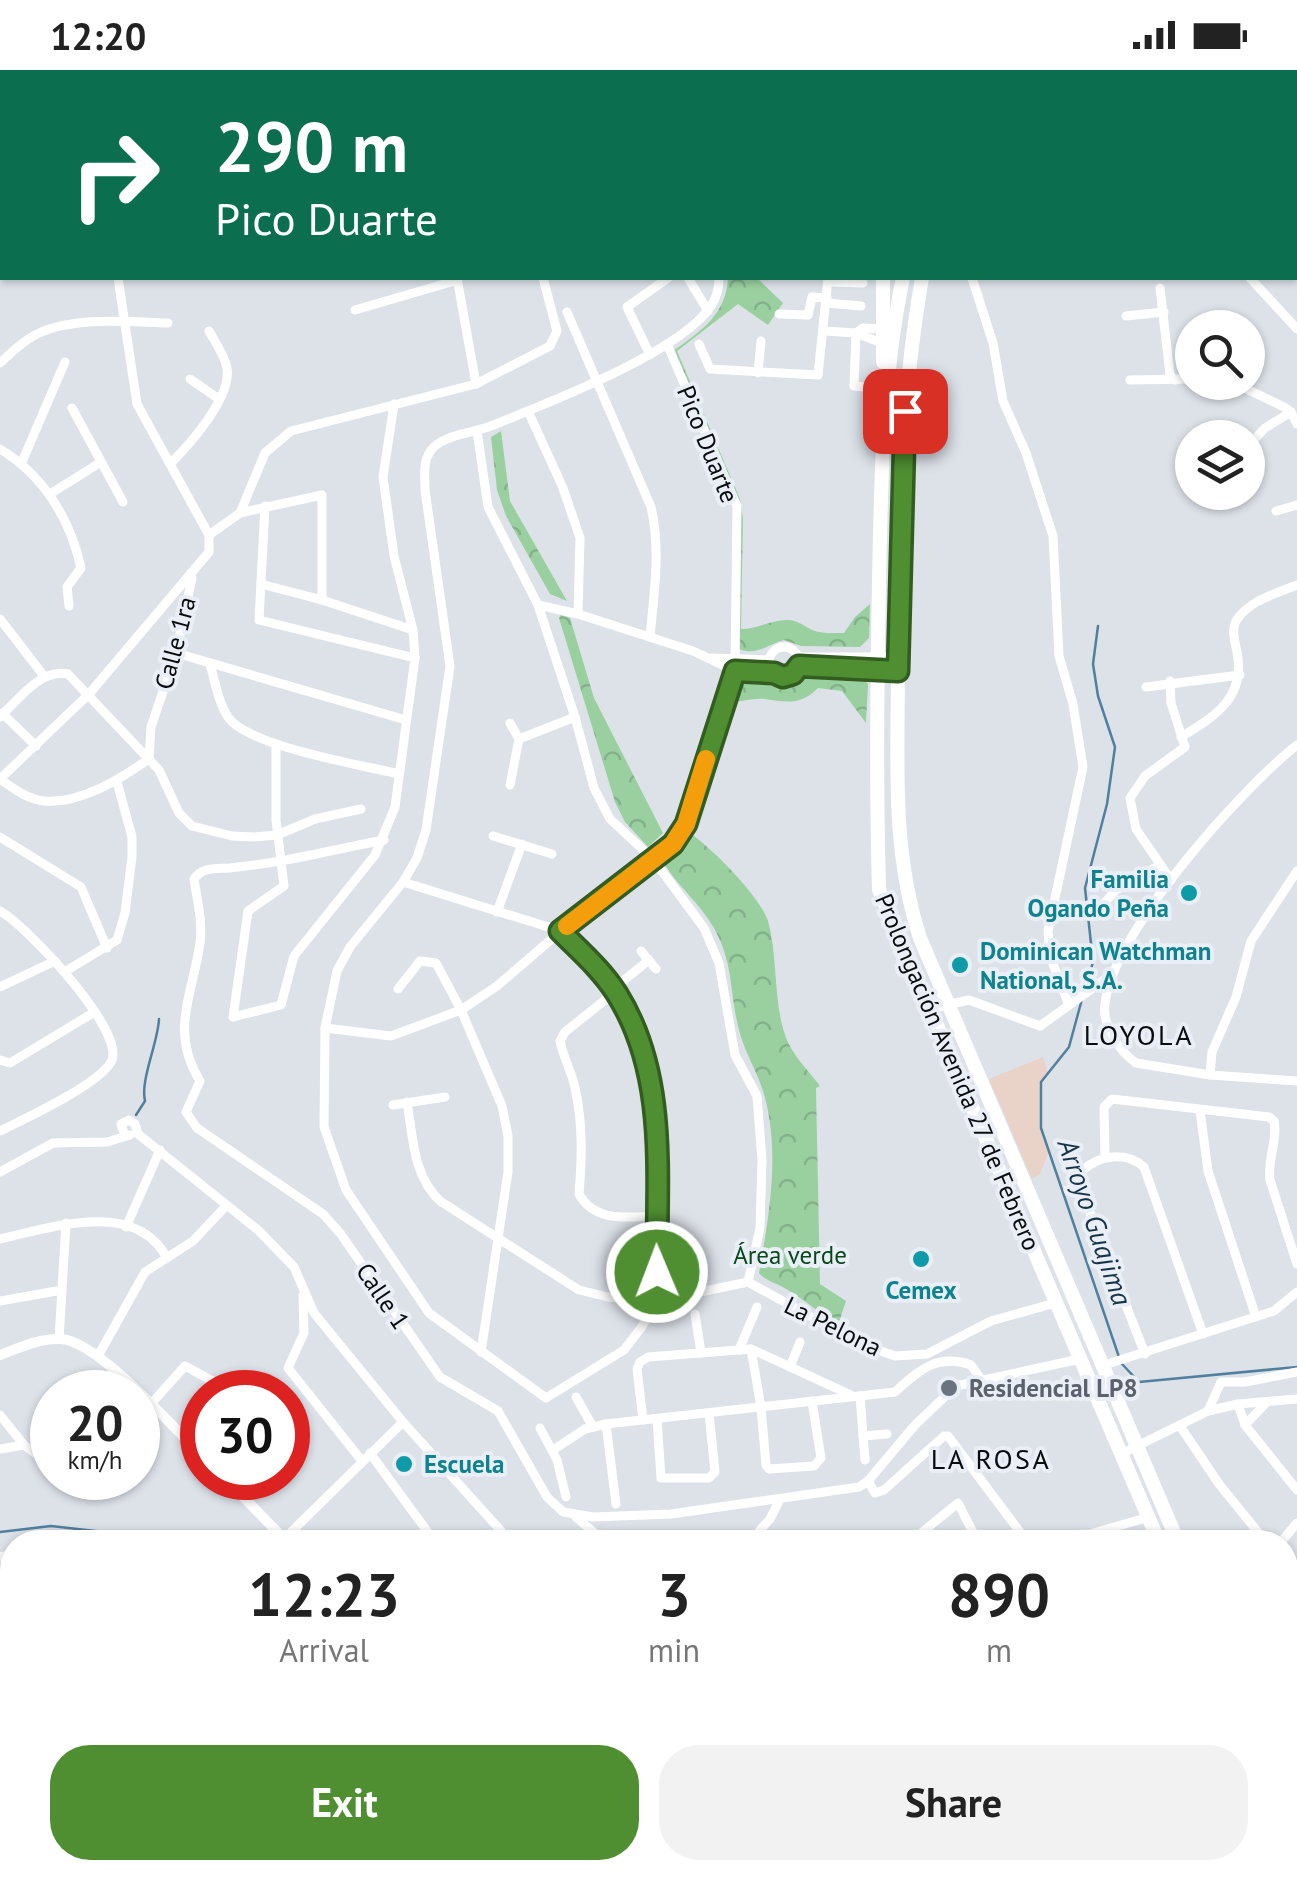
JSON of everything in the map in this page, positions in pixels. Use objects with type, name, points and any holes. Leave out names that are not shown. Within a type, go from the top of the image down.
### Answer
[{"type":"main road","points":[[883,280],[886,389]]},
{"type":"main road","name":"Prolongación Avenida 27 de Febrero","points":[[902,280],[886,389],[878,663],[878,890],[1154,1530]]},
{"type":"main road","name":"Prolongación Avenida 27 de Febrero","points":[[922,280],[906,388],[896,783],[903,879],[920,938],[1107,1366],[1173,1530]]},
{"type":"main road","points":[[1034,1250],[1051,1243]]},
{"type":"street","points":[[118,280],[137,404],[209,534],[240,512],[322,495]]},
{"type":"street","points":[[355,310],[455,280]]},
{"type":"street","points":[[458,280],[476,384]]},
{"type":"street","points":[[240,512],[266,453],[302,426],[476,384],[543,351],[555,340],[555,322],[544,280]]},
{"type":"street","points":[[650,355],[627,307],[665,280]]},
{"type":"street","points":[[689,280],[708,311]]},
{"type":"street","points":[[403,882],[560,931],[614,990],[645,1052],[656,1116],[658,1301],[624,1350],[546,1398],[428,1313],[337,1172],[324,1127],[325,1028],[337,971],[350,947],[403,882],[426,830],[450,666],[426,490],[426,462],[437,444],[528,411],[650,355],[708,311],[718,292],[719,280]]},
{"type":"street","points":[[699,344],[710,369],[818,375],[828,280],[862,284]]},
{"type":"street","points":[[973,280],[993,344],[1004,401],[1053,536],[1059,656],[1081,745],[1083,767],[1048,931],[1050,956],[1069,1005]]},
{"type":"street","points":[[1252,280],[1297,329]]},
{"type":"street","points":[[1160,288],[1170,375],[1175,380]]},
{"type":"street","points":[[779,314],[806,316],[812,298],[861,306]]},
{"type":"street","points":[[567,312],[651,506],[657,534],[650,637]]},
{"type":"street","points":[[1126,316],[1164,312]]},
{"type":"street","points":[[0,363],[43,331],[70,325],[168,322]]},
{"type":"street","points":[[825,331],[856,333],[862,328],[882,336]]},
{"type":"street","points":[[172,463],[200,430],[219,399],[228,370],[209,332]]},
{"type":"street","points":[[856,333],[854,386],[886,389]]},
{"type":"street","points":[[758,373],[761,341]]},
{"type":"street","name":"Pico Duarte","points":[[325,1028],[392,1036],[461,1010],[497,986],[560,931],[673,844],[686,824],[735,671],[737,506],[667,344]]},
{"type":"street","points":[[22,462],[65,362]]},
{"type":"street","points":[[190,378],[219,399]]},
{"type":"street","points":[[1130,380],[1175,380]]},
{"type":"street","points":[[1265,399],[1291,412],[1297,424]]},
{"type":"street","points":[[276,744],[277,835],[284,888],[248,911],[233,1018],[282,1005],[294,956],[384,840],[395,807],[414,658],[413,630],[394,556],[383,477],[394,404]]},
{"type":"street","points":[[72,408],[123,502]]},
{"type":"street","points":[[528,411],[580,538],[578,614]]},
{"type":"street","points":[[1265,428],[1291,412]]},
{"type":"street","points":[[406,1102],[418,1169],[428,1190],[440,1202],[579,1290],[658,1301],[748,1282],[760,1228],[762,1160],[757,1096],[735,1055],[719,963],[704,928],[654,859],[610,819],[594,788],[538,605],[488,508],[476,431]]},
{"type":"street","points":[[0,449],[22,462],[50,494],[68,526],[80,564],[80,572],[68,588],[69,606]]},
{"type":"street","points":[[50,494],[101,462]]},
{"type":"street","points":[[322,600],[322,495],[326,484]]},
{"type":"street","points":[[1276,511],[1297,505]]},
{"type":"street","points":[[265,506],[258,616],[261,622],[414,658]]},
{"type":"street","name":"Calle 1ra","points":[[149,759],[152,727],[176,654],[192,576],[210,552],[209,534]]},
{"type":"street","points":[[149,759],[117,782],[61,800],[42,801],[24,796],[0,779],[89,694],[192,576]]},
{"type":"street","points":[[261,584],[413,630]]},
{"type":"street","points":[[1171,880],[1136,829],[1130,798],[1146,776],[1216,716],[1232,695],[1240,675],[1233,629],[1238,618],[1252,605],[1297,585]]},
{"type":"street","points":[[538,605],[650,637],[735,671],[788,676],[799,662]]},
{"type":"street","points":[[0,619],[44,676]]},
{"type":"street","points":[[774,673],[769,660],[781,646],[790,647],[799,662]]},
{"type":"street","points":[[176,654],[406,720]]},
{"type":"street","points":[[709,658],[769,660]]},
{"type":"street","points":[[799,662],[898,664]]},
{"type":"street","points":[[210,664],[228,718],[236,726],[276,744],[399,774]]},
{"type":"street","points":[[36,746],[1,714],[55,671],[68,674],[149,759],[167,785],[178,813],[192,826],[232,836],[277,835],[315,819],[361,809]]},
{"type":"street","points":[[1146,686],[1240,675]]},
{"type":"street","points":[[1170,682],[1171,703],[1183,742]]},
{"type":"street","points":[[519,740],[575,717]]},
{"type":"street","points":[[510,723],[519,740],[510,786]]},
{"type":"street","points":[[1297,745],[1264,771],[1171,880],[1126,944],[1104,1006],[1110,1030],[1136,1064],[1210,1076],[1297,1080]]},
{"type":"street","points":[[70,968],[117,940],[131,876],[132,838],[117,782]]},
{"type":"street","points":[[0,836],[81,888],[107,948]]},
{"type":"street","points":[[492,836],[552,854]]},
{"type":"street","points":[[281,863],[384,840]]},
{"type":"street","points":[[497,912],[522,844]]},
{"type":"street","name":"Calle 1","points":[[281,863],[200,871],[194,879],[200,942],[189,983],[184,1046],[200,1081],[187,1103],[189,1120],[323,1214],[340,1232],[440,1378],[498,1411],[547,1497],[563,1512],[576,1517]]},
{"type":"street","points":[[1097,911],[1116,890],[1160,865]]},
{"type":"street","points":[[1210,1076],[1212,1052],[1236,998],[1251,941],[1297,871]]},
{"type":"street","points":[[0,911],[24,927],[56,961],[70,968],[112,1047],[110,1062],[76,1092],[0,1131]]},
{"type":"street","points":[[641,951],[656,969]]},
{"type":"street","points":[[398,989],[414,967],[428,960],[440,968],[502,1106],[508,1136],[508,1172],[481,1352]]},
{"type":"street","points":[[648,960],[565,1032],[560,1041],[580,1120],[579,1194],[596,1212],[612,1217],[656,1216]]},
{"type":"street","points":[[0,987],[56,961]]},
{"type":"street","points":[[929,1009],[947,1002],[976,1002],[1040,1026],[1113,974]]},
{"type":"street","points":[[0,1060],[10,1063],[93,1012]]},
{"type":"street","points":[[392,1105],[445,1096]]},
{"type":"street","points":[[1105,1157],[1104,1107],[1112,1100],[1269,1117],[1276,1130],[1268,1167],[1270,1180],[1297,1264]]},
{"type":"street","points":[[1200,1111],[1208,1170],[1256,1317]]},
{"type":"street","points":[[125,1136],[121,1124],[126,1119],[135,1124],[138,1134],[258,1230],[294,1267],[314,1313],[500,1530]]},
{"type":"street","points":[[0,1172],[53,1142],[107,1142],[138,1134]]},
{"type":"street","points":[[126,1227],[160,1150]]},
{"type":"street","points":[[1145,1354],[1079,1184],[1082,1171],[1105,1157],[1136,1160],[1144,1166],[1203,1334]]},
{"type":"street","points":[[98,1356],[145,1272],[203,1232],[226,1206]]},
{"type":"street","points":[[0,1239],[90,1220],[126,1227],[149,1237],[166,1258]]},
{"type":"street","points":[[59,1338],[66,1223]]},
{"type":"street","name":"La Pelona","points":[[748,1282],[860,1343],[895,1356],[927,1354],[990,1322],[1055,1303]]},
{"type":"street","points":[[0,1301],[62,1290]]},
{"type":"street","points":[[302,1290],[304,1333],[288,1368],[425,1530]]},
{"type":"street","points":[[1107,1366],[1274,1310],[1297,1292]]},
{"type":"street","points":[[739,1350],[757,1307]]},
{"type":"street","points":[[695,1314],[701,1353]]},
{"type":"street","points":[[0,1355],[59,1338],[98,1356],[113,1370]]},
{"type":"street","points":[[790,1367],[800,1342]]},
{"type":"street","points":[[751,1349],[769,1470],[814,1466],[821,1458],[812,1401]]},
{"type":"street","points":[[643,1420],[637,1369],[648,1357],[751,1349],[857,1396]]},
{"type":"street","points":[[553,1450],[592,1427],[606,1424],[895,1392],[925,1367],[943,1359],[971,1365],[983,1382]]},
{"type":"street","points":[[576,1517],[671,1514],[859,1486],[956,1386],[1080,1359]]},
{"type":"street","points":[[160,1394],[180,1372]]},
{"type":"street","points":[[1208,1410],[1221,1382],[1244,1382],[1297,1372]]},
{"type":"street","points":[[857,1396],[865,1460]]},
{"type":"street","points":[[576,1397],[592,1427]]},
{"type":"street","points":[[1121,1454],[1208,1410],[1297,1399]]},
{"type":"street","points":[[1245,1426],[1268,1402]]},
{"type":"street","points":[[1238,1404],[1245,1426],[1297,1490]]},
{"type":"street","points":[[657,1419],[661,1478],[709,1478],[715,1472],[708,1412]]},
{"type":"street","points":[[0,1415],[30,1450]]},
{"type":"street","points":[[160,1415],[180,1434]]},
{"type":"street","points":[[294,1530],[404,1422]]},
{"type":"street","points":[[606,1424],[616,1504]]},
{"type":"street","points":[[1180,1426],[1256,1530]]},
{"type":"street","points":[[540,1428],[553,1450],[566,1498]]},
{"type":"street","points":[[864,1436],[887,1434]]},
{"type":"street","points":[[868,1481],[875,1493],[884,1490],[948,1436],[1013,1530]]},
{"type":"street","points":[[0,1449],[24,1445]]},
{"type":"street","points":[[248,1500],[275,1530]]},
{"type":"street","points":[[761,1530],[779,1500]]},
{"type":"street","points":[[924,1530],[956,1503],[971,1530]]},
{"type":"street","points":[[576,1517],[592,1530]]},
{"type":"street","points":[[1104,1530],[1149,1517]]},
{"type":"shaded area","points":[[1043,1057],[1048,1073],[1041,1082],[1041,1128],[1049,1151],[1040,1174],[1032,1179],[989,1079]]},
{"type":"green space","points":[[728,280],[759,280],[783,303],[768,325],[738,304],[677,351],[740,499],[741,629],[789,620],[816,631],[844,633],[870,604],[869,638],[860,647],[801,646],[784,640],[757,651],[738,649],[739,521],[673,351],[702,329],[717,312]]},
{"type":"green space","points":[[501,431],[510,501],[567,601],[550,594],[506,516],[497,490],[491,437]]},
{"type":"green space","points":[[561,615],[570,618],[594,698],[663,833],[648,847],[625,822],[615,802]]},
{"type":"green space","name":"Área verde","points":[[805,676],[863,678],[868,684],[866,723],[842,691],[818,688],[793,701],[730,702],[687,831],[733,872],[763,911],[771,935],[785,1035],[820,1086],[816,1088],[820,1284],[846,1301],[839,1322],[759,1273],[772,1163],[765,1098],[740,1035],[721,942],[660,856],[679,836],[735,680],[773,680],[785,684]]},
{"type":"waterway","name":"Arroyo Guajima","points":[[1086,987],[1093,962],[1085,888],[1107,804],[1115,747],[1098,696],[1093,664],[1098,626]]},
{"type":"waterway","name":"Arroyo Guajima","points":[[1082,999],[1069,1047],[1041,1082],[1041,1128],[1119,1357]]},
{"type":"waterway","points":[[136,1115],[145,1101],[145,1083],[159,1019]]},
{"type":"waterway","name":"Arroyo Guajima","points":[[1122,1364],[1139,1382],[1297,1367]]},
{"type":"waterway","points":[[17,1530],[51,1526],[86,1530]]},
{"type":"slow traffic","points":[[567,926],[673,844],[686,824],[706,759]]},
{"type":"place","name":"Familia Ogando Peña","points":[[1189,893]]},
{"type":"place","name":"Dominican Watchman National, S.A.","points":[[960,965]]},
{"type":"place","name":"Cemex","points":[[921,1259]]},
{"type":"place","name":"Residencial LP8","points":[[949,1388]]},
{"type":"place","name":"Escuela","points":[[404,1464]]},
{"type":"district","name":"LOYOLA","points":[[1139,1035]]},
{"type":"district","name":"LA ROSA","points":[[991,1459]]},
{"type":"route","points":[[657,1272],[656,1116],[645,1052],[615,992],[592,962],[560,931],[673,844],[686,824],[735,671],[783,677],[793,674],[799,666],[898,671],[905,411]]}]
